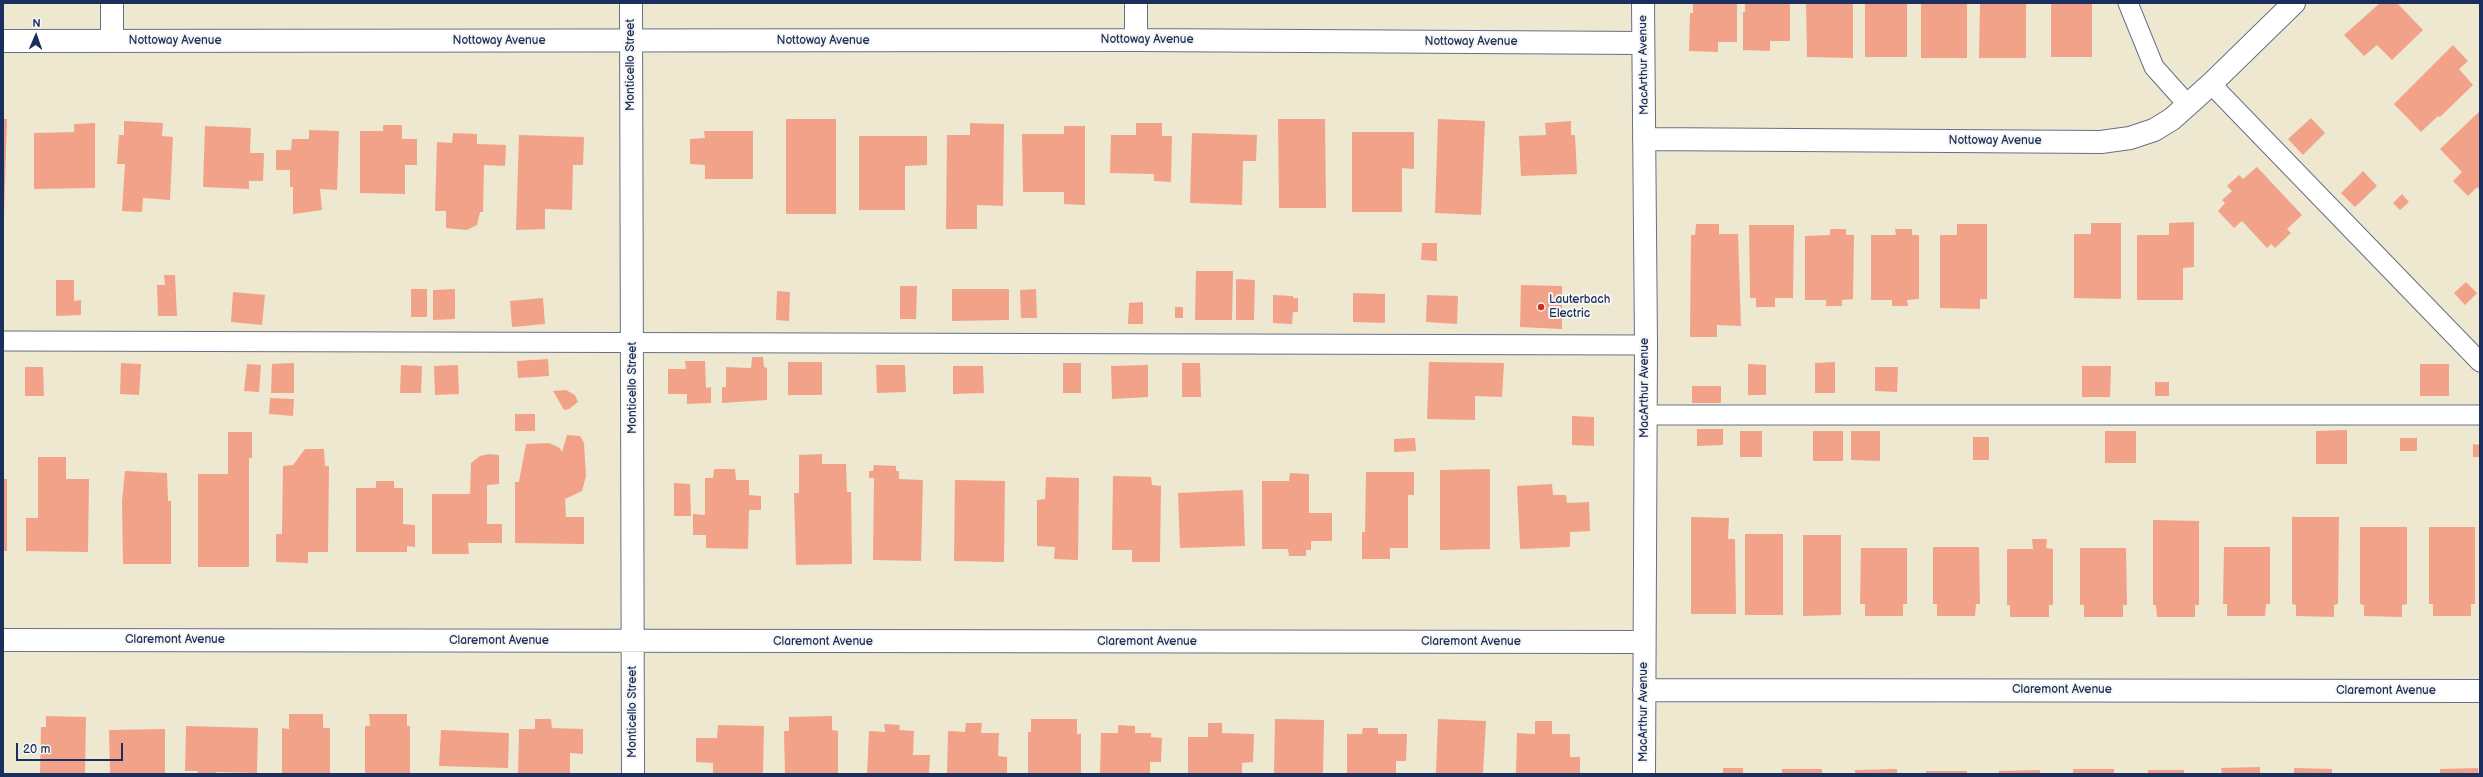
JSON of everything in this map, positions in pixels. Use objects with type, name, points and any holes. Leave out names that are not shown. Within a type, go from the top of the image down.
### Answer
[{"type":"street","points":[[112,3],[112,41]]},
{"type":"street","name":"Monticello Street","points":[[631,3],[633,774]]},
{"type":"street","points":[[1136,3],[1136,40]]},
{"type":"street","name":"MacArthur Avenue","points":[[1643,3],[1646,346],[1644,774]]},
{"type":"street","name":"Nottoway Avenue","points":[[1644,139],[2102,142],[2130,138],[2154,130],[2188,105],[2294,3]]},
{"type":"street","name":"Nottoway Avenue","points":[[3,40],[1136,40],[1643,43]]},
{"type":"street","name":"Claremont Avenue","points":[[3,640],[633,642],[1644,642]]},
{"type":"street","name":"Claremont Avenue","points":[[1644,690],[2480,691]]},
{"type":"lane","points":[[2128,3],[2154,67],[2188,105]]},
{"type":"lane","points":[[2211,84],[2480,362]]},
{"type":"lane","points":[[3,341],[632,341],[1646,346]]},
{"type":"lane","points":[[1646,415],[2480,415]]},
{"type":"building","points":[[1693,3],[1737,3],[1737,42],[1718,42],[1718,52],[1689,51],[1690,13],[1693,13]]},
{"type":"building","points":[[1745,3],[1790,3],[1790,41],[1770,41],[1770,51],[1743,50],[1743,12],[1745,12]]},
{"type":"building","points":[[1806,3],[1853,3],[1853,58],[1807,57]]},
{"type":"building","points":[[1865,3],[1907,3],[1907,57],[1865,57]]},
{"type":"building","points":[[1921,3],[1967,3],[1967,58],[1921,58]]},
{"type":"building","points":[[1980,3],[2026,3],[2026,58],[1979,58]]},
{"type":"building","points":[[2051,3],[2092,3],[2092,57],[2051,57]]},
{"type":"building","points":[[2380,3],[2397,3],[2423,30],[2392,60],[2377,45],[2364,56],[2344,35]]},
{"type":"building","points":[[2453,45],[2468,61],[2459,69],[2473,85],[2440,117],[2438,116],[2421,132],[2394,104]]},
{"type":"building","points":[[2480,111],[2480,187],[2478,189],[2477,187],[2468,196],[2453,181],[2462,172],[2440,149]]},
{"type":"building","points":[[2311,118],[2325,133],[2303,155],[2288,139]]},
{"type":"building","points":[[3,119],[7,119],[4,215],[3,215]]},
{"type":"building","points":[[786,119],[836,119],[836,214],[786,214]]},
{"type":"building","points":[[1278,119],[1325,119],[1326,208],[1279,208]]},
{"type":"building","points":[[1438,119],[1485,121],[1481,215],[1435,213]]},
{"type":"building","points":[[124,121],[163,123],[162,136],[173,137],[170,200],[143,198],[142,212],[122,211],[125,164],[117,164],[119,135],[124,135]]},
{"type":"building","points":[[1571,121],[1571,135],[1575,135],[1577,174],[1521,176],[1519,136],[1546,135],[1545,123]]},
{"type":"building","points":[[95,123],[95,188],[34,189],[34,133],[74,132],[74,124]]},
{"type":"building","points":[[970,123],[1004,124],[1003,206],[977,205],[977,229],[946,229],[947,135],[970,135]]},
{"type":"building","points":[[1136,123],[1162,123],[1162,136],[1172,136],[1171,182],[1154,181],[1154,174],[1110,173],[1111,135],[1136,135]]},
{"type":"building","points":[[383,125],[402,125],[402,139],[417,139],[417,165],[405,165],[405,194],[360,193],[360,131],[383,131]]},
{"type":"building","points":[[205,126],[251,128],[250,153],[264,153],[263,181],[249,181],[249,189],[203,187]]},
{"type":"building","points":[[1064,126],[1085,126],[1085,205],[1064,204],[1064,192],[1023,192],[1022,134],[1064,134]]},
{"type":"building","points":[[309,130],[339,131],[337,190],[320,189],[322,210],[293,214],[293,187],[290,187],[290,170],[276,170],[276,150],[291,150],[292,139],[309,139]]},
{"type":"building","points":[[704,131],[753,131],[753,179],[705,179],[705,165],[690,164],[690,139],[705,138]]},
{"type":"building","points":[[1352,132],[1414,132],[1414,169],[1402,168],[1402,212],[1352,212]]},
{"type":"building","points":[[453,133],[477,134],[477,144],[506,145],[505,166],[484,165],[483,212],[480,212],[477,225],[467,230],[446,228],[446,211],[435,211],[437,142],[452,143]]},
{"type":"building","points":[[1192,133],[1257,135],[1256,161],[1243,161],[1242,205],[1190,203]]},
{"type":"building","points":[[519,135],[584,137],[583,165],[573,165],[572,210],[545,209],[545,229],[516,230]]},
{"type":"building","points":[[859,136],[927,136],[927,165],[905,166],[905,210],[859,210]]},
{"type":"building","points":[[2257,167],[2302,215],[2287,229],[2291,233],[2275,248],[2271,244],[2267,248],[2242,221],[2234,228],[2218,211],[2225,203],[2222,200],[2232,191],[2227,186],[2239,175],[2243,179]]},
{"type":"building","points":[[2363,171],[2377,186],[2355,207],[2341,193]]},
{"type":"building","points":[[2402,194],[2409,202],[2400,210],[2393,203]]},
{"type":"building","points":[[2194,222],[2194,267],[2183,268],[2183,300],[2137,300],[2137,235],[2169,235],[2169,223]]},
{"type":"building","points":[[2091,223],[2121,223],[2121,299],[2074,298],[2074,234],[2091,234]]},
{"type":"building","points":[[1696,224],[1719,224],[1719,234],[1738,234],[1741,326],[1717,325],[1717,337],[1690,337],[1691,235],[1695,235]]},
{"type":"building","points":[[1957,224],[1987,224],[1987,299],[1980,299],[1980,309],[1940,308],[1940,235],[1957,235]]},
{"type":"building","points":[[1749,225],[1794,225],[1793,298],[1775,298],[1775,307],[1756,307],[1756,298],[1750,298]]},
{"type":"building","points":[[1830,229],[1846,229],[1846,235],[1854,235],[1853,299],[1842,300],[1842,306],[1826,306],[1826,300],[1805,300],[1805,236],[1830,235]]},
{"type":"building","points":[[1895,229],[1912,229],[1912,235],[1919,235],[1919,299],[1907,300],[1908,306],[1892,306],[1892,300],[1871,300],[1871,235],[1896,235]]},
{"type":"building","points":[[1422,243],[1437,243],[1437,261],[1421,260]]},
{"type":"building","points":[[1196,271],[1233,271],[1232,320],[1195,320]]},
{"type":"building","points":[[164,275],[175,275],[177,316],[158,316],[157,285],[165,285]]},
{"type":"building","points":[[1236,279],[1255,280],[1254,320],[1236,320]]},
{"type":"building","points":[[56,280],[74,280],[74,301],[81,300],[81,315],[56,316]]},
{"type":"building","points":[[2466,282],[2477,293],[2465,305],[2454,293]]},
{"type":"building","name":"Lauterbach Electric","points":[[1521,285],[1562,286],[1562,329],[1520,327]]},
{"type":"building","points":[[900,286],[917,286],[916,319],[900,319]]},
{"type":"building","points":[[411,289],[427,289],[427,317],[411,317]]},
{"type":"building","points":[[455,289],[455,319],[433,320],[433,290]]},
{"type":"building","points":[[952,289],[1009,289],[1009,320],[952,321]]},
{"type":"building","points":[[1036,289],[1037,318],[1021,318],[1020,290]]},
{"type":"building","points":[[777,291],[790,292],[789,321],[776,320]]},
{"type":"building","points":[[233,292],[265,295],[262,325],[231,322]]},
{"type":"building","points":[[1353,293],[1385,294],[1385,323],[1353,322]]},
{"type":"building","points":[[1273,295],[1293,296],[1293,298],[1298,298],[1298,312],[1293,312],[1292,324],[1273,323]]},
{"type":"building","points":[[1427,295],[1458,296],[1457,324],[1426,322]]},
{"type":"building","points":[[543,298],[545,324],[512,327],[510,301]]},
{"type":"building","points":[[1143,302],[1143,324],[1128,324],[1129,303]]},
{"type":"building","points":[[1175,307],[1183,307],[1183,318],[1175,318]]},
{"type":"building","points":[[752,357],[763,357],[764,367],[767,368],[767,400],[722,403],[722,387],[726,387],[726,367],[751,368]]},
{"type":"building","points":[[548,359],[549,376],[518,378],[517,361]]},
{"type":"building","points":[[685,361],[705,361],[706,388],[711,387],[711,403],[687,404],[687,394],[668,394],[668,369],[686,369]]},
{"type":"building","points":[[788,362],[822,362],[822,395],[788,395]]},
{"type":"building","points":[[1429,362],[1504,363],[1502,397],[1475,396],[1475,420],[1427,419]]},
{"type":"building","points":[[1835,362],[1835,393],[1815,393],[1815,363]]},
{"type":"building","points":[[121,363],[141,364],[139,395],[120,394]]},
{"type":"building","points":[[294,363],[294,393],[271,393],[272,364]]},
{"type":"building","points":[[1063,363],[1081,363],[1081,393],[1063,393]]},
{"type":"building","points":[[1182,363],[1200,363],[1201,397],[1182,397]]},
{"type":"building","points":[[247,364],[261,365],[259,392],[244,391]]},
{"type":"building","points":[[1748,364],[1766,365],[1766,395],[1748,395]]},
{"type":"building","points":[[2420,364],[2449,364],[2449,396],[2420,396]]},
{"type":"building","points":[[401,365],[422,366],[421,393],[400,393]]},
{"type":"building","points":[[458,365],[459,394],[435,395],[434,366]]},
{"type":"building","points":[[876,365],[905,365],[906,392],[877,393]]},
{"type":"building","points":[[1148,365],[1148,397],[1112,399],[1111,366]]},
{"type":"building","points":[[953,366],[983,366],[984,393],[953,394]]},
{"type":"building","points":[[2082,366],[2111,366],[2110,397],[2082,397]]},
{"type":"building","points":[[25,367],[43,367],[44,396],[25,396]]},
{"type":"building","points":[[1875,367],[1898,367],[1897,392],[1875,391]]},
{"type":"building","points":[[2155,382],[2169,382],[2169,396],[2155,396]]},
{"type":"building","points":[[1692,386],[1721,386],[1721,403],[1692,403]]},
{"type":"building","points":[[566,390],[575,395],[578,402],[569,409],[564,410],[553,391]]},
{"type":"building","points":[[270,398],[294,399],[293,416],[269,414]]},
{"type":"building","points":[[515,414],[535,414],[535,431],[515,431]]},
{"type":"building","points":[[1572,416],[1594,417],[1594,446],[1572,445]]},
{"type":"building","points":[[1697,429],[1723,429],[1723,445],[1697,446]]},
{"type":"building","points":[[2347,430],[2347,464],[2316,464],[2316,431]]},
{"type":"building","points":[[1740,431],[1762,431],[1762,457],[1740,457]]},
{"type":"building","points":[[1813,431],[1843,431],[1843,461],[1813,461]]},
{"type":"building","points":[[1851,431],[1880,431],[1880,461],[1851,460]]},
{"type":"building","points":[[2105,431],[2136,431],[2136,463],[2105,463]]},
{"type":"building","points":[[228,432],[252,432],[252,458],[249,458],[249,567],[198,567],[198,474],[228,474]]},
{"type":"building","points":[[567,435],[580,436],[584,443],[586,476],[582,491],[565,499],[566,517],[584,517],[584,544],[515,543],[515,482],[519,482],[526,444],[549,443],[560,448],[562,452]]},
{"type":"building","points":[[1973,437],[1989,437],[1989,460],[1973,460]]},
{"type":"building","points":[[1415,438],[1416,451],[1394,452],[1394,439]]},
{"type":"building","points":[[2400,438],[2417,438],[2417,451],[2400,451]]},
{"type":"building","points":[[2473,444],[2480,445],[2480,457],[2473,457]]},
{"type":"building","points":[[305,449],[324,449],[325,466],[329,466],[328,552],[308,552],[308,563],[276,562],[276,534],[282,534],[283,466],[293,465]]},
{"type":"building","points":[[489,454],[499,455],[499,484],[487,485],[487,524],[502,524],[502,543],[468,543],[469,554],[432,554],[432,494],[470,494],[471,463],[480,456]]},
{"type":"building","points":[[822,454],[822,464],[846,464],[847,492],[851,492],[852,564],[796,565],[794,493],[799,493],[799,455]]},
{"type":"building","points":[[38,457],[66,457],[66,479],[89,479],[88,552],[26,551],[26,518],[38,518]]},
{"type":"building","points":[[874,465],[896,466],[896,471],[899,471],[899,479],[923,480],[921,561],[873,560],[874,478],[869,478],[869,471],[873,471]]},
{"type":"building","points":[[714,469],[735,469],[736,480],[749,480],[749,495],[761,496],[761,510],[749,510],[748,549],[706,548],[706,535],[693,535],[693,514],[705,515],[705,478],[713,478]]},
{"type":"building","points":[[1490,469],[1490,549],[1440,550],[1440,470]]},
{"type":"building","points":[[125,471],[167,473],[168,501],[171,501],[171,564],[123,564],[122,501]]},
{"type":"building","points":[[1366,472],[1414,472],[1414,495],[1408,495],[1408,548],[1390,548],[1390,559],[1362,559],[1362,532],[1365,532]]},
{"type":"building","points":[[1290,473],[1309,474],[1309,513],[1332,513],[1332,541],[1311,541],[1311,550],[1306,550],[1306,556],[1289,556],[1288,549],[1262,549],[1262,481],[1289,481]]},
{"type":"building","points":[[1113,476],[1151,477],[1152,485],[1161,486],[1160,562],[1132,562],[1132,550],[1112,550]]},
{"type":"building","points":[[1046,477],[1079,478],[1078,560],[1054,559],[1055,547],[1037,546],[1037,500],[1045,499]]},
{"type":"building","points":[[3,479],[7,479],[7,551],[3,551]]},
{"type":"building","points":[[955,480],[1005,481],[1004,562],[954,561]]},
{"type":"building","points":[[376,481],[394,481],[394,488],[403,488],[403,524],[415,525],[415,547],[407,546],[407,552],[356,552],[356,488],[376,488]]},
{"type":"building","points":[[674,483],[690,484],[691,516],[674,516]]},
{"type":"building","points":[[1552,484],[1553,495],[1566,495],[1567,503],[1589,502],[1590,531],[1570,532],[1570,547],[1520,549],[1517,486]]},
{"type":"building","points":[[1243,490],[1245,546],[1180,548],[1178,493]]},
{"type":"building","points":[[1691,517],[1729,518],[1728,539],[1735,539],[1736,614],[1691,614]]},
{"type":"building","points":[[2292,517],[2339,517],[2338,604],[2334,605],[2334,617],[2296,616],[2296,605],[2292,604]]},
{"type":"building","points":[[2153,520],[2199,521],[2199,605],[2195,605],[2195,617],[2157,617],[2156,605],[2153,605]]},
{"type":"building","points":[[2360,527],[2407,527],[2407,604],[2402,605],[2402,617],[2364,616],[2364,605],[2360,604]]},
{"type":"building","points":[[2429,527],[2475,527],[2475,604],[2471,604],[2471,616],[2433,616],[2433,604],[2429,604]]},
{"type":"building","points":[[1745,534],[1783,534],[1783,615],[1745,615]]},
{"type":"building","points":[[1803,535],[1841,535],[1841,615],[1803,616]]},
{"type":"building","points":[[2032,539],[2047,539],[2046,548],[2053,549],[2053,605],[2049,605],[2049,617],[2010,617],[2010,605],[2007,605],[2007,549],[2033,549]]},
{"type":"building","points":[[1933,547],[1979,547],[1980,604],[1976,604],[1975,616],[1937,616],[1937,604],[1933,604]]},
{"type":"building","points":[[2224,547],[2270,547],[2270,604],[2266,604],[2265,616],[2227,616],[2227,604],[2223,604]]},
{"type":"building","points":[[1861,548],[1907,548],[1907,604],[1903,604],[1903,616],[1865,616],[1865,604],[1860,604]]},
{"type":"building","points":[[2080,548],[2126,548],[2127,605],[2123,605],[2123,617],[2084,617],[2084,605],[2080,605]]},
{"type":"building","points":[[289,714],[323,714],[323,728],[330,728],[330,774],[282,774],[282,728],[289,729]]},
{"type":"building","points":[[369,714],[407,714],[407,726],[410,726],[410,774],[365,774],[365,726],[370,726]]},
{"type":"building","points":[[46,716],[86,717],[85,774],[40,774],[41,727],[46,727]]},
{"type":"building","points":[[832,716],[832,730],[838,731],[838,774],[785,774],[784,731],[789,731],[789,717]]},
{"type":"building","points":[[535,719],[551,719],[552,728],[583,729],[583,754],[570,753],[570,774],[518,774],[519,729],[535,729]]},
{"type":"building","points":[[1031,719],[1077,719],[1077,734],[1081,734],[1081,774],[1028,774],[1028,732],[1031,732]]},
{"type":"building","points":[[1275,719],[1324,720],[1323,774],[1274,774]]},
{"type":"building","points":[[1438,719],[1486,721],[1483,774],[1436,774]]},
{"type":"building","points":[[1535,721],[1552,721],[1552,734],[1570,734],[1570,757],[1580,757],[1580,774],[1516,774],[1517,733],[1535,734]]},
{"type":"building","points":[[966,723],[982,723],[981,733],[999,733],[998,756],[1007,757],[1007,774],[947,774],[948,731],[965,732]]},
{"type":"building","points":[[1208,723],[1222,723],[1222,733],[1254,734],[1253,762],[1242,763],[1242,774],[1188,774],[1188,737],[1208,737]]},
{"type":"building","points":[[884,724],[900,725],[899,730],[914,731],[913,755],[930,755],[929,774],[867,774],[869,731],[885,732]]},
{"type":"building","points":[[718,725],[764,726],[763,774],[713,774],[713,763],[696,762],[696,738],[717,738]]},
{"type":"building","points":[[1118,725],[1135,726],[1135,733],[1151,733],[1151,737],[1162,738],[1161,762],[1150,762],[1150,774],[1100,774],[1101,733],[1118,733]]},
{"type":"building","points":[[186,726],[258,728],[257,773],[216,772],[215,774],[197,774],[198,771],[185,771]]},
{"type":"building","points":[[1363,728],[1378,728],[1378,734],[1407,734],[1406,761],[1396,761],[1396,774],[1347,774],[1347,734],[1362,734]]},
{"type":"building","points":[[165,729],[165,774],[110,774],[109,730]]},
{"type":"building","points":[[441,730],[509,733],[508,768],[439,766]]},
{"type":"building","points":[[2260,767],[2260,774],[2222,774],[2221,768]]},
{"type":"building","points":[[1723,768],[1743,768],[1743,774],[1723,774]]},
{"type":"building","points":[[2294,768],[2332,769],[2332,774],[2294,774]]},
{"type":"building","points":[[2478,768],[2478,774],[2440,774],[2440,769]]},
{"type":"building","points":[[1782,769],[1822,769],[1822,774],[1782,774]]},
{"type":"building","points":[[1897,769],[1897,774],[1855,774],[1855,770]]},
{"type":"building","points":[[2073,769],[2114,769],[2114,774],[2073,774]]},
{"type":"building","points":[[2040,770],[2040,774],[1999,774],[1999,771]]},
{"type":"building","points":[[2148,770],[2184,770],[2184,774],[2148,774]]},
{"type":"building","points":[[1926,771],[1967,771],[1967,774],[1926,774]]},
{"type":"place","name":"Lauterbach Electric","points":[[1541,307]]}]
